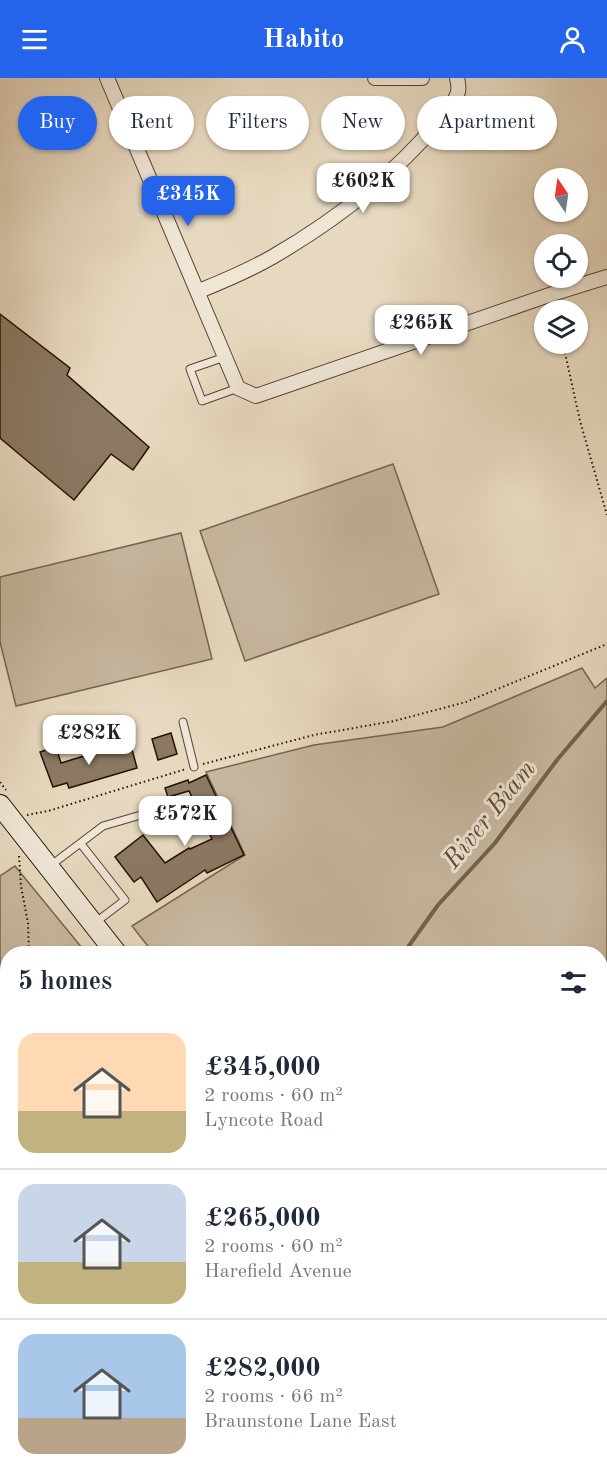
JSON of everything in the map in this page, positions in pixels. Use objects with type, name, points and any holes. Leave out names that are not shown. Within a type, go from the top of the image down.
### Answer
[{"type":"street","points":[[107,78],[199,291],[238,388],[255,396],[607,277]]},
{"type":"street","points":[[375,78],[422,78]]},
{"type":"street","points":[[199,291],[237,276],[273,256],[348,206],[383,177],[432,129],[459,90],[457,78]]},
{"type":"street","points":[[0,805],[111,946]]},
{"type":"lane","points":[[225,357],[190,369],[202,401],[238,388]]},
{"type":"lane","points":[[183,722],[194,767]]},
{"type":"lane","points":[[48,868],[103,826],[175,805],[186,827]]},
{"type":"lane","points":[[81,844],[125,900],[94,924]]},
{"type":"path","points":[[565,354],[580,421],[607,515]]},
{"type":"path","points":[[26,815],[48,811],[194,767],[314,735],[394,721],[466,702],[607,644]]},
{"type":"path","points":[[19,856],[29,946]]},
{"type":"shaded area","points":[[393,464],[439,594],[245,661],[200,531]]},
{"type":"shaded area","points":[[181,533],[212,659],[16,706],[0,642],[0,577]]},
{"type":"shaded area","points":[[582,668],[595,688],[607,678],[607,946],[148,946],[132,926],[245,855],[206,772],[314,745],[443,727]]},
{"type":"shaded area","points":[[15,866],[80,946],[0,946],[0,876]]},
{"type":"building","points":[[0,314],[70,368],[67,375],[149,447],[133,470],[111,454],[74,500],[0,438]]},
{"type":"building","points":[[171,733],[177,754],[158,760],[152,739]]},
{"type":"building","points":[[130,742],[137,768],[69,788],[67,783],[53,787],[40,752],[56,747],[61,763]]},
{"type":"building","points":[[206,775],[244,855],[207,873],[205,870],[157,902],[141,877],[134,882],[115,857],[143,835],[165,863],[189,848],[212,839],[189,791],[168,797],[165,788],[188,780],[189,783]]},
{"type":"waterway","name":"River Biam","points":[[409,946],[438,905],[495,843],[557,760],[607,701]]},
{"type":"waterway","points":[[0,1068],[0,1087]]}]
